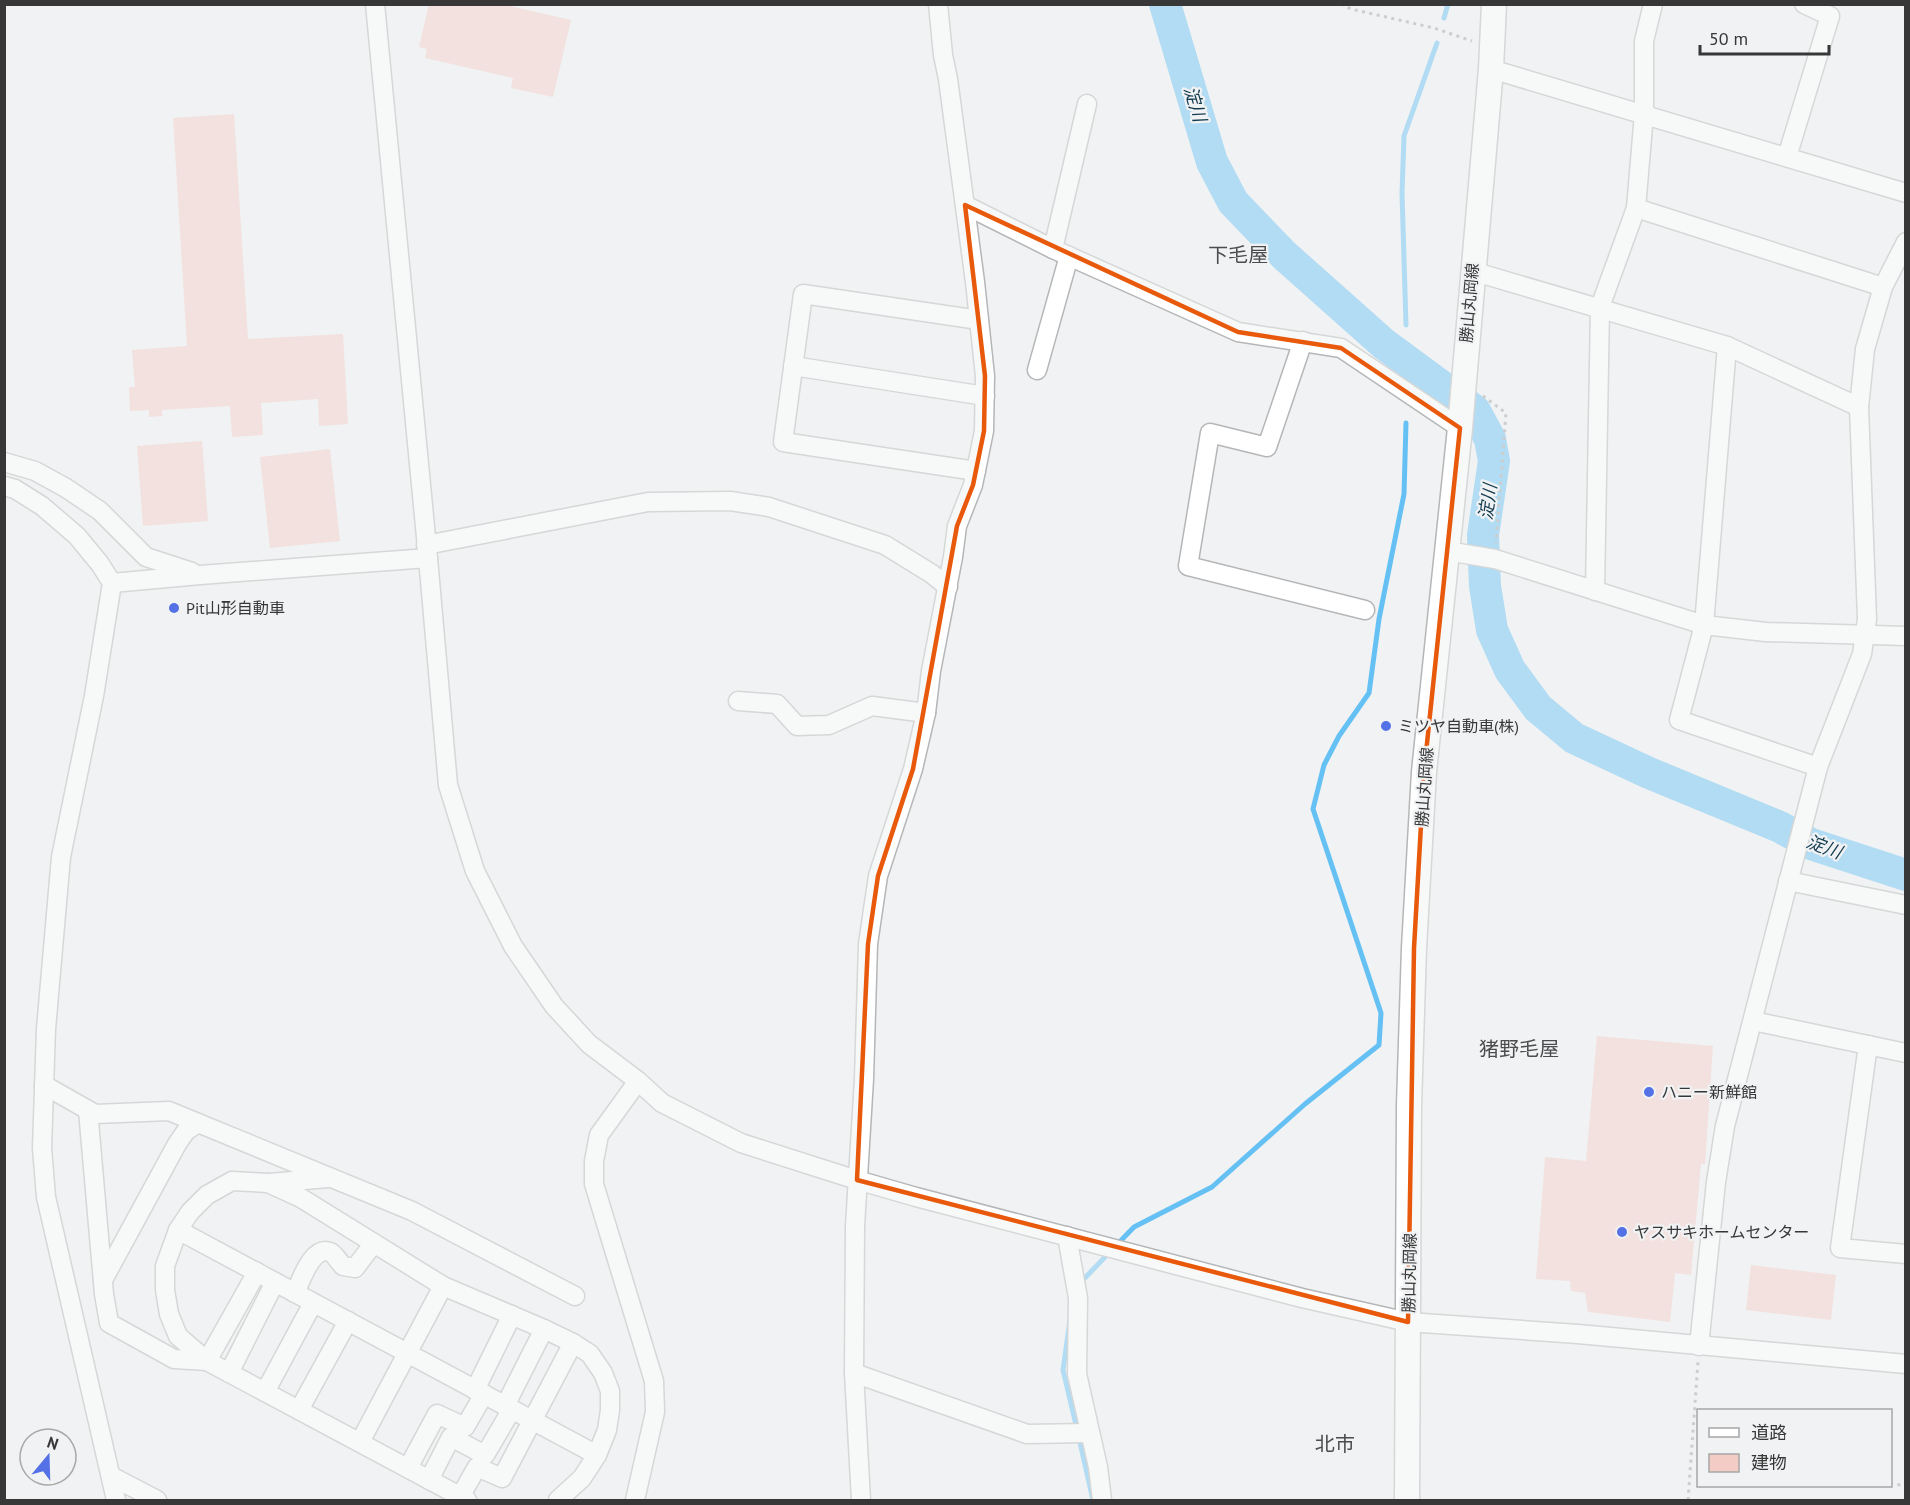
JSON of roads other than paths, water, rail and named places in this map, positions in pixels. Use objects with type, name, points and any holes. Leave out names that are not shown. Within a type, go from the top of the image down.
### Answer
[{"type":"main road","name":"勝山丸岡線","points":[[1407,1500],[1409,1106],[1414,948],[1424,772],[1454,552],[1460,422],[1494,4]]},
{"type":"street","points":[[375,4],[448,785],[475,871],[513,946],[554,1006],[590,1044],[638,1081],[662,1103],[741,1143],[857,1180],[1302,1298],[1408,1322],[1578,1334],[1905,1364]]},
{"type":"street","points":[[861,1500],[854,1373],[857,1180],[864,1089],[868,944],[878,876],[913,769],[926,713],[931,671],[948,587],[957,526],[973,485],[984,430],[985,376],[979,320],[938,4]]},
{"type":"street","points":[[1595,591],[1600,307],[1636,208],[1644,114],[1644,40],[1653,4]]},
{"type":"street","points":[[1787,157],[1830,16],[1804,4]]},
{"type":"street","points":[[1491,59],[1644,114],[1905,193]]},
{"type":"street","points":[[1037,370],[1087,104]]},
{"type":"street","points":[[965,205],[1061,252],[1238,332],[1341,348],[1460,422]]},
{"type":"street","points":[[1636,208],[1883,288]]},
{"type":"street","points":[[1699,1346],[1716,1182],[1725,1126],[1818,767],[1862,654],[1867,618],[1859,407],[1865,349],[1883,288],[1905,242]]},
{"type":"street","points":[[1472,271],[1727,346],[1859,407]]},
{"type":"street","points":[[976,471],[783,442],[803,294],[979,320]]},
{"type":"street","points":[[1303,341],[1267,447],[1210,433],[1188,566],[1365,610]]},
{"type":"street","points":[[1727,346],[1704,625],[1679,720],[1818,767]]},
{"type":"street","points":[[793,366],[985,396]]},
{"type":"street","points":[[4,462],[35,471],[66,488],[100,511],[146,557],[200,574]]},
{"type":"street","points":[[4,486],[15,489],[42,506],[77,536],[100,564],[112,584],[94,696],[61,857],[46,1029],[42,1148],[46,1197],[116,1500]]},
{"type":"street","points":[[112,584],[427,552],[648,502],[730,501],[769,507],[885,545],[932,574],[948,587]]},
{"type":"street","points":[[1454,552],[1495,559],[1704,625],[1766,632],[1905,636]]},
{"type":"street","points":[[738,701],[777,704],[796,726],[829,725],[872,706],[926,713]]},
{"type":"street","points":[[1788,881],[1905,904]]},
{"type":"street","points":[[1753,1021],[1905,1053]]},
{"type":"street","points":[[1868,1045],[1840,1248],[1905,1254]]},
{"type":"street","points":[[635,1500],[656,1412],[654,1381],[594,1184],[594,1161],[599,1135],[638,1081]]},
{"type":"street","points":[[44,1085],[95,1114],[169,1111],[412,1211],[576,1296]]},
{"type":"street","points":[[88,1110],[109,1323],[174,1359],[207,1361]]},
{"type":"street","points":[[169,1111],[174,1152]]},
{"type":"street","points":[[103,1280],[186,1131],[198,1123]]},
{"type":"street","points":[[333,1178],[268,1183],[232,1181],[207,1195],[190,1212],[178,1230],[165,1266],[165,1290],[169,1314],[178,1336],[207,1361],[464,1499],[477,1467],[502,1478],[573,1343]]},
{"type":"street","points":[[268,1183],[301,1198],[443,1286],[544,1329],[590,1354],[603,1372],[610,1391],[607,1430],[597,1455],[582,1478],[558,1500]]},
{"type":"street","points":[[178,1230],[597,1455]]},
{"type":"street","points":[[1067,1236],[1078,1298],[1077,1374],[1098,1467],[1102,1500]]},
{"type":"street","points":[[295,1293],[313,1256],[318,1251],[333,1253],[343,1266],[355,1268],[374,1243]]},
{"type":"street","points":[[207,1361],[256,1272]]},
{"type":"street","points":[[229,1373],[275,1282]]},
{"type":"street","points":[[360,1442],[443,1286]]},
{"type":"street","points":[[265,1392],[313,1303]]},
{"type":"street","points":[[408,1468],[437,1414],[465,1427],[512,1315]]},
{"type":"street","points":[[299,1410],[348,1321]]},
{"type":"street","points":[[429,1480],[451,1437],[485,1455],[509,1408],[544,1329]]},
{"type":"street","points":[[854,1373],[1027,1434],[1090,1432]]},
{"type":"street","points":[[111,1476],[157,1500]]},
{"type":"waterway","name":"淀川","points":[[1165,4],[1212,162],[1233,202],[1284,255],[1384,344],[1475,411],[1490,439],[1494,461],[1483,535],[1485,586],[1492,630],[1510,670],[1538,708],[1574,738],[1649,773],[1780,827],[1811,844],[1906,875]]},
{"type":"waterway","points":[[1444,18],[1448,4]]},
{"type":"waterway","points":[[1406,325],[1402,193],[1404,136],[1437,43]]},
{"type":"waterway","points":[[1080,1283],[1134,1227],[1212,1187],[1305,1104],[1379,1045],[1381,1013],[1313,809],[1324,765],[1339,736],[1369,693],[1379,619],[1404,494],[1406,423]]},
{"type":"waterway","points":[[1070,1320],[1063,1370],[1077,1429]]},
{"type":"waterway","points":[[1079,1438],[1093,1500]]},
{"type":"place","name":"Pit山形自動車","points":[[174,608]]},
{"type":"place","name":"ミツヤ自動車(株)","points":[[1386,726]]},
{"type":"place","name":"ハニー新鮮館","points":[[1649,1092]]},
{"type":"place","name":"ヤスサキホームセンター","points":[[1622,1232]]},
{"type":"district","name":"下毛屋","points":[[1238,255]]},
{"type":"district","name":"猪野毛屋","points":[[1519,1049]]},
{"type":"district","name":"北市","points":[[1335,1444]]}]
